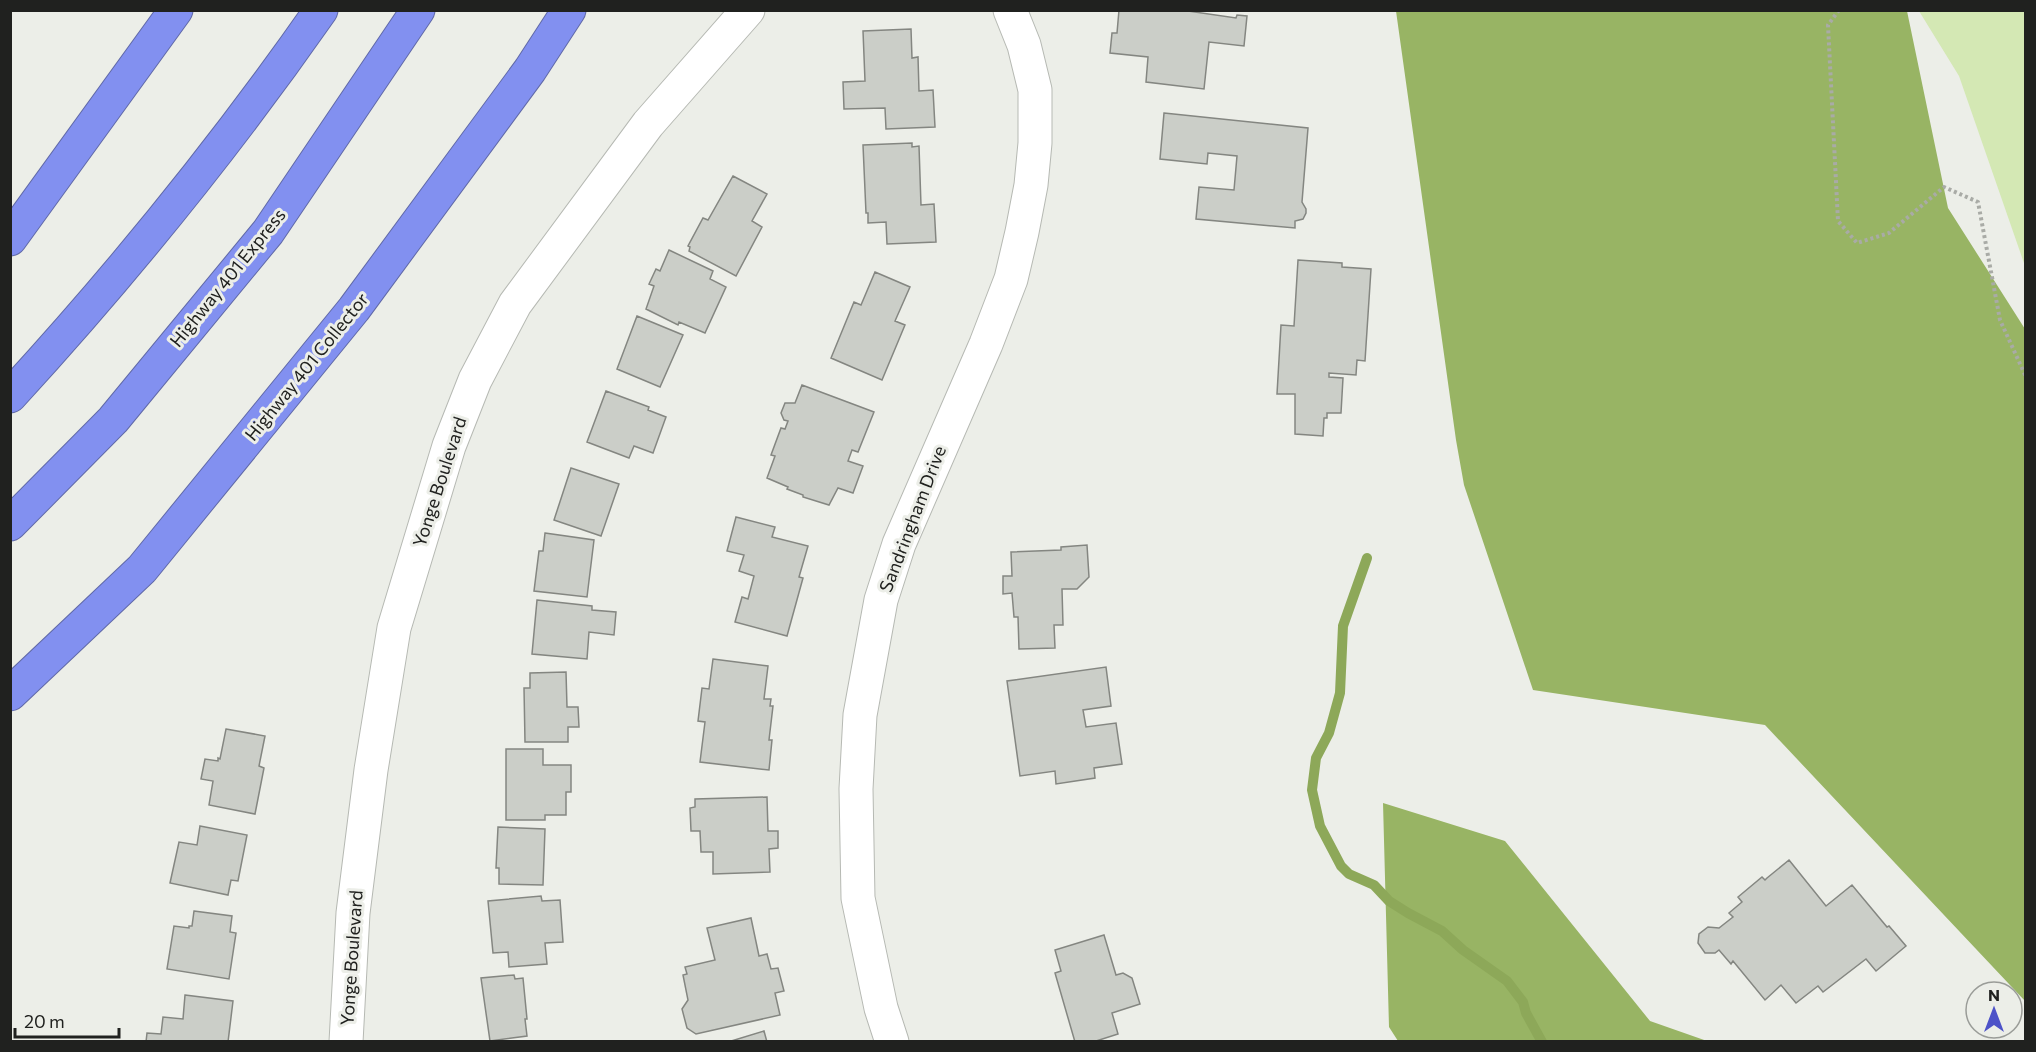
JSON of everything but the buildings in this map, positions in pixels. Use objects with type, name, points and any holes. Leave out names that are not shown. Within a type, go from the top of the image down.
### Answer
[{"type":"highway","points":[[10,239],[176,10]]},
{"type":"highway","points":[[10,396],[176,203],[231,133],[321,10]]},
{"type":"highway","name":"Highway 401 Express","points":[[10,524],[113,420],[268,232],[418,10]]},
{"type":"highway","name":"Highway 401 Collector","points":[[10,694],[142,569],[354,309],[530,70],[569,10]]},
{"type":"street","name":"Yonge Boulevard","points":[[346,1041],[353,914],[371,770],[394,627],[449,446],[475,380],[515,304],[648,124],[748,10]]},
{"type":"street","name":"Sandringham Drive","points":[[892,1041],[881,1008],[858,898],[856,789],[860,715],[881,600],[899,544],[986,344],[1011,279],[1022,232],[1031,185],[1035,143],[1035,90],[1024,45],[1010,10]]},
{"type":"path","points":[[1839,10],[1828,25],[1838,221],[1857,243],[1889,233],[1944,187],[1978,202],[2000,320],[2025,377]]},
{"type":"green space","points":[[1396,11],[1907,11],[1948,208],[2025,329],[2025,1001],[2024,980],[2005,980],[1765,725],[1533,690],[1464,485]]},
{"type":"green space","points":[[1919,11],[2025,11],[2025,266],[1959,76]]},
{"type":"green space","points":[[1383,803],[1505,841],[1650,1021],[1707,1041],[1398,1041],[1389,1027]]},
{"type":"waterway","points":[[1367,558],[1343,626],[1340,693],[1329,733],[1316,758],[1312,790],[1320,826],[1341,866],[1349,874],[1374,885],[1389,901],[1442,931],[1463,950],[1507,981],[1523,1002],[1526,1013],[1542,1042]]}]
